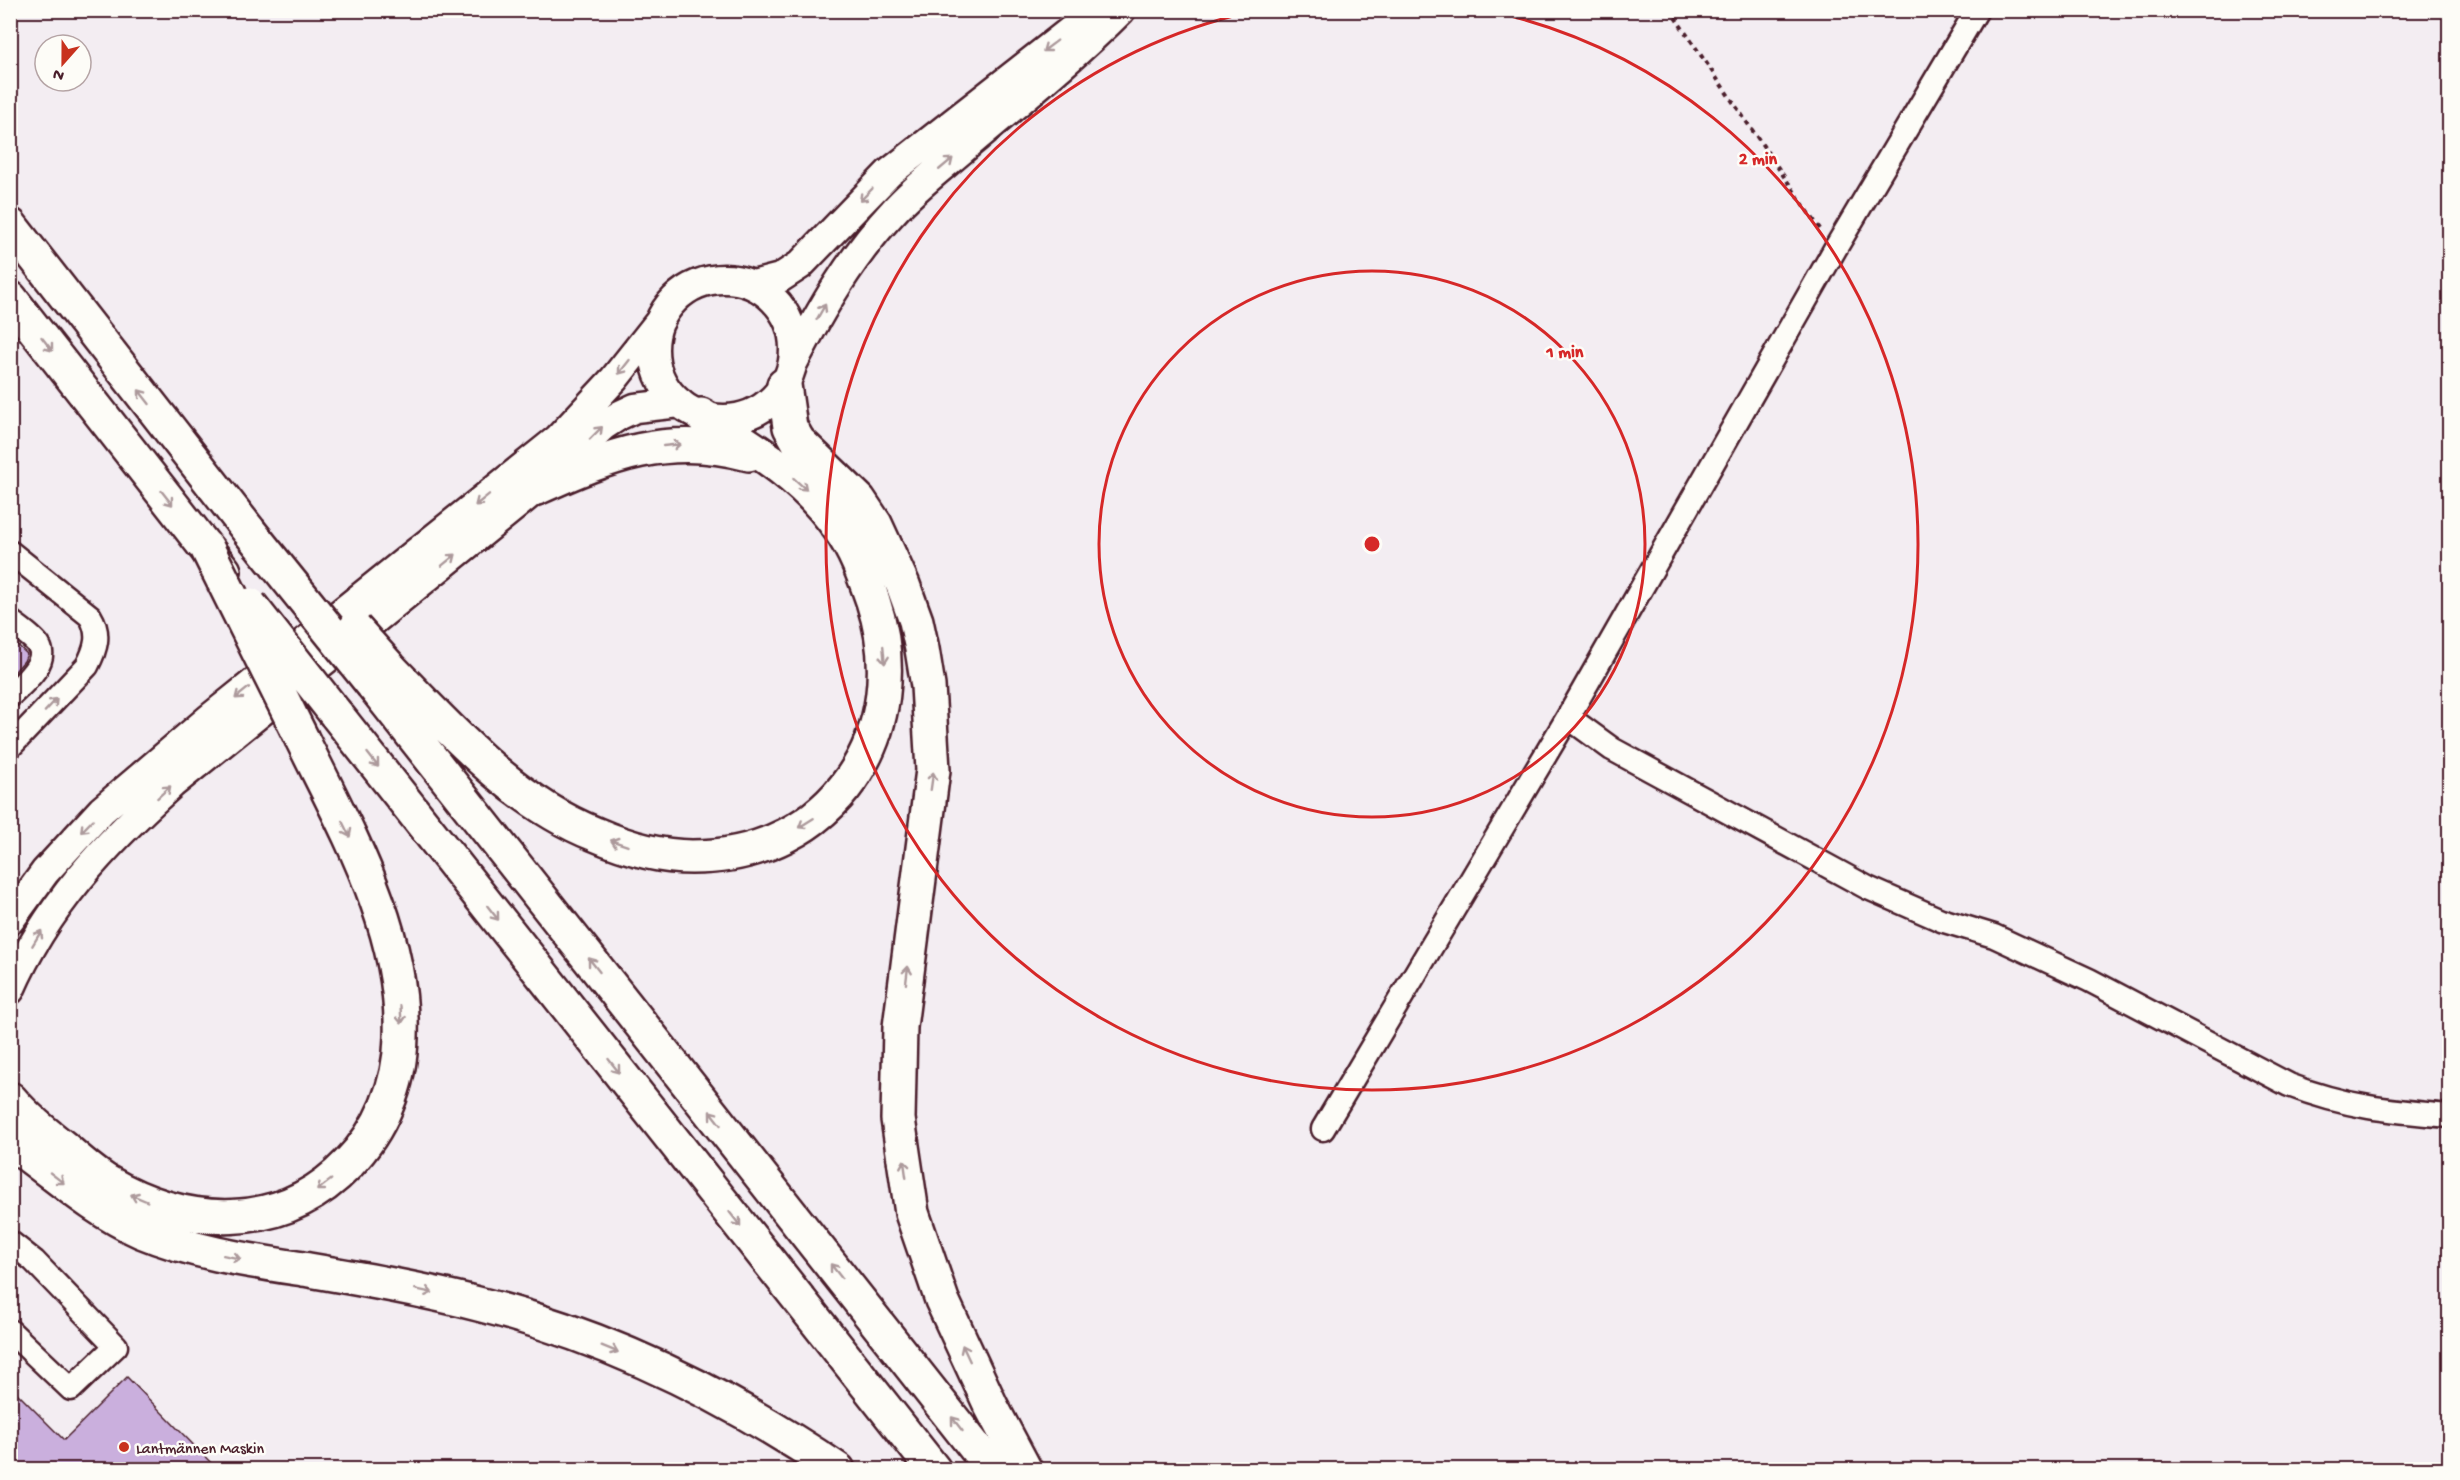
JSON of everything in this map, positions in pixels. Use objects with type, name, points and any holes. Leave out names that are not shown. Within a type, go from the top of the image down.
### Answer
[{"type":"highway","points":[[10,225],[180,443],[382,676],[993,1470]]},
{"type":"highway","points":[[10,298],[934,1470]]},
{"type":"highway","points":[[788,374],[790,427],[798,441],[859,500],[875,524],[903,585],[916,621],[928,686],[933,771],[900,1027],[898,1119],[912,1214],[942,1300],[991,1406],[1025,1470]]},
{"type":"highway","points":[[382,676],[501,776],[561,818],[594,834],[628,846],[661,854],[691,857],[725,855],[758,847],[812,821],[835,801],[867,755],[877,727],[883,696],[885,666],[876,610],[853,551],[823,508],[805,488],[773,461],[690,409]]},
{"type":"highway","points":[[537,488],[600,461],[672,445],[699,444],[773,461]]},
{"type":"highway","points":[[10,1099],[46,1134],[104,1180],[153,1204],[201,1216],[228,1218],[254,1215],[301,1200],[341,1171],[358,1154],[373,1133],[393,1088],[401,1038],[398,992],[389,942],[378,906],[354,845],[216,561]]},
{"type":"highway","points":[[10,1142],[94,1206],[143,1231],[212,1253],[425,1291],[484,1305],[543,1323],[624,1354],[706,1391],[768,1425],[838,1470]]},
{"type":"main road","points":[[753,285],[780,278],[800,265],[889,173],[1097,10]]},
{"type":"main road","points":[[10,990],[33,944],[52,914],[98,855],[132,820],[172,784],[537,488],[603,426],[620,414],[635,408],[690,409],[724,419],[748,414],[769,403],[788,374],[832,291],[851,263],[894,211],[919,186],[1060,67],[1121,10]]},
{"type":"main road","points":[[10,920],[45,872],[102,810],[219,711],[558,440],[614,379],[674,300],[688,289],[705,281],[729,279],[753,285],[772,298],[786,317],[793,339],[788,374]]},
{"type":"main road","points":[[660,321],[654,350],[657,370],[666,388],[690,409]]},
{"type":"lane","points":[[1323,1129],[1568,717],[1835,249],[1977,10]]},
{"type":"lane","points":[[10,552],[90,616],[95,624],[97,637],[95,651],[87,666],[10,747]]},
{"type":"lane","points":[[10,621],[39,645],[42,654],[40,663],[10,696]]},
{"type":"lane","points":[[1568,717],[1612,749],[1868,888],[1941,920],[1994,936],[2057,965],[2289,1085],[2323,1099],[2371,1109],[2450,1116]]},
{"type":"lane","points":[[10,1242],[34,1261],[116,1346],[71,1389],[10,1331]]},
{"type":"path","points":[[1670,10],[1810,216],[1835,249]]},
{"type":"building","points":[[10,638],[27,654],[10,677]]},
{"type":"building","points":[[127,1377],[218,1470],[10,1470],[10,1386],[64,1440]]},
{"type":"place","name":"Lantmännen Maskin","points":[[124,1447]]}]
